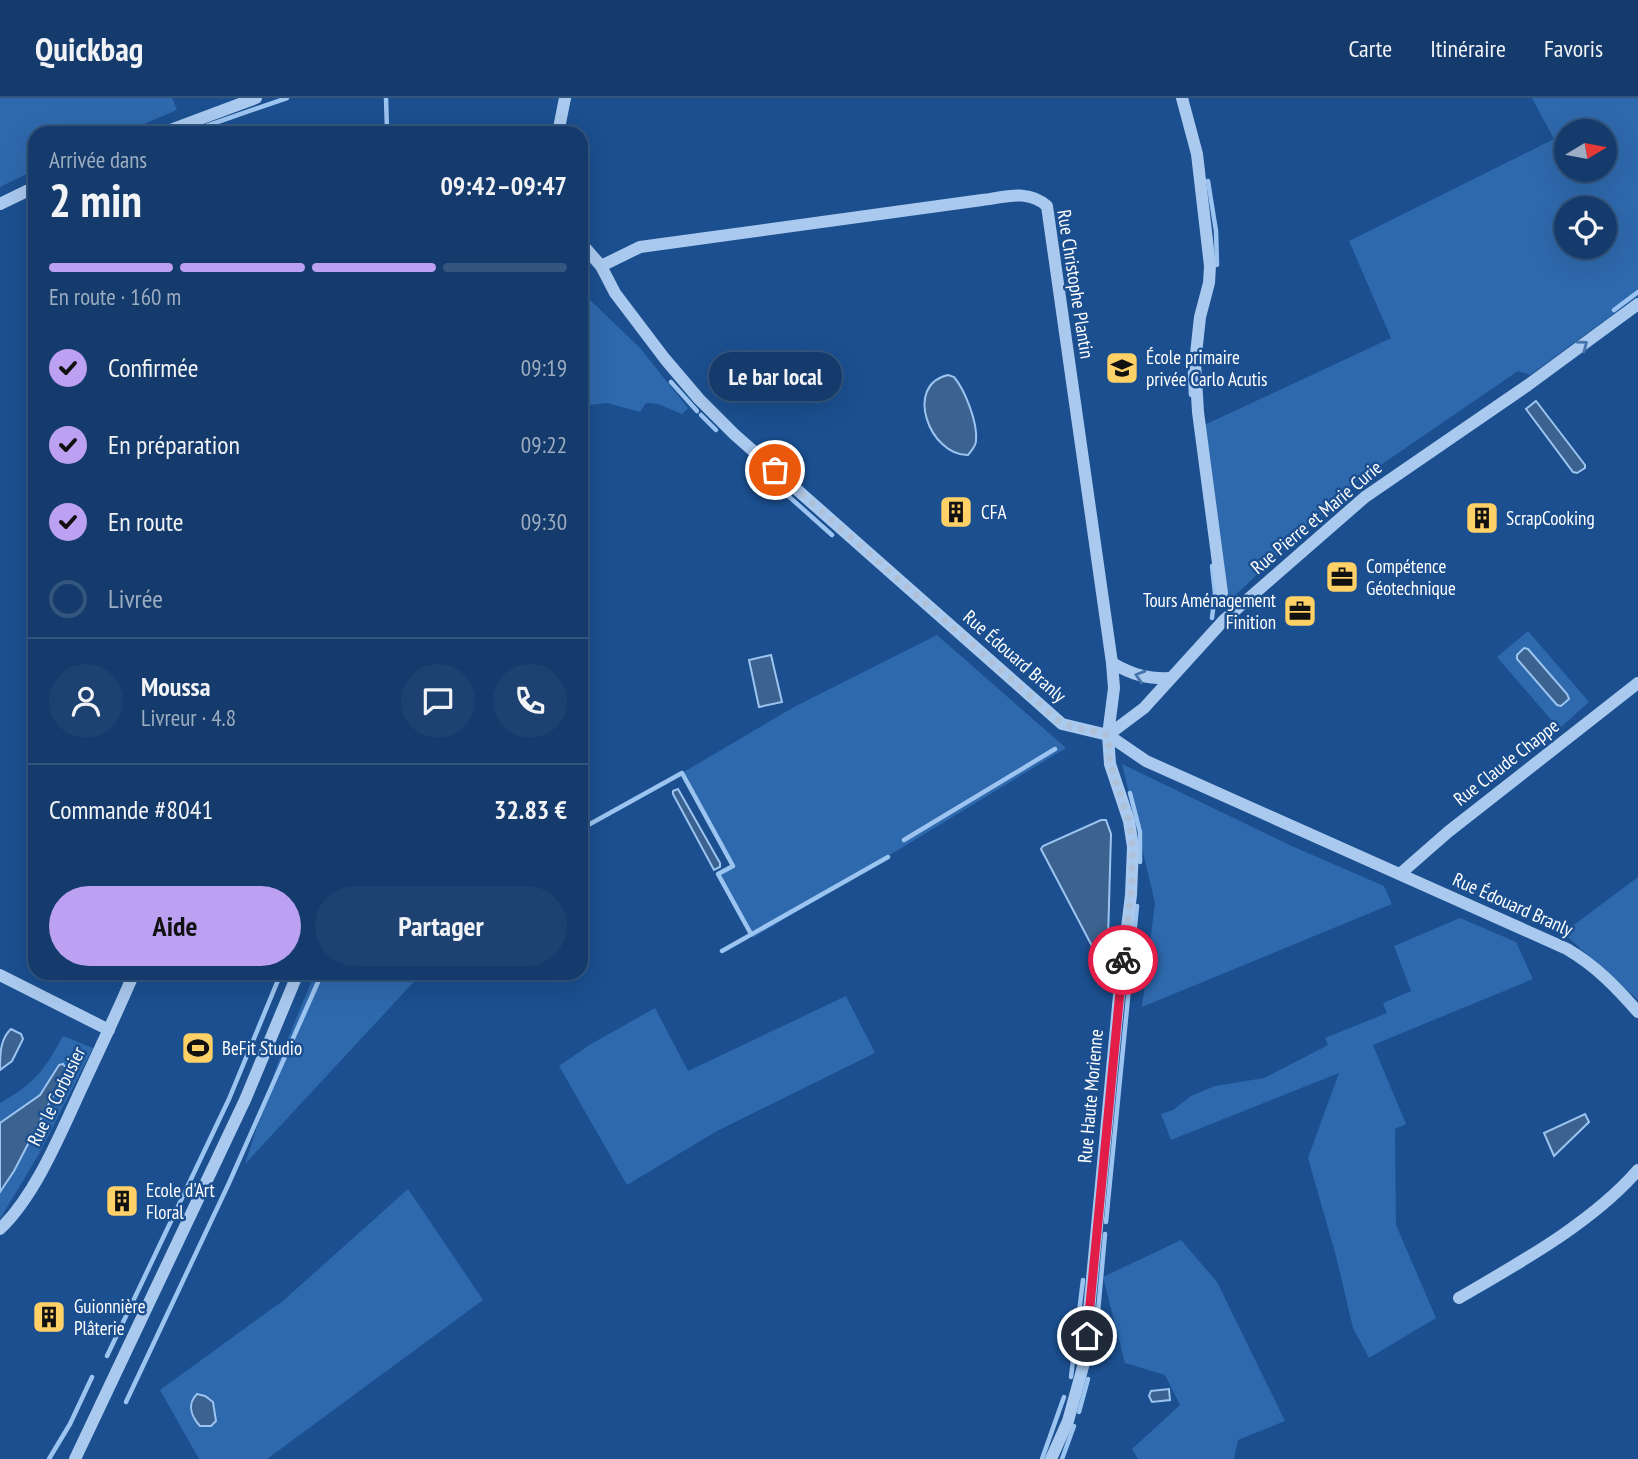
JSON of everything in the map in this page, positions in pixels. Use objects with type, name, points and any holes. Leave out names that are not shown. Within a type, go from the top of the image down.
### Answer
[{"type":"street","points":[[181,126],[256,98]]},
{"type":"street","points":[[559,126],[565,98]]},
{"type":"street","points":[[1182,98],[1197,154],[1210,267],[1209,283],[1200,317],[1195,363],[1198,412],[1222,593]]},
{"type":"street","points":[[0,204],[28,190]]},
{"type":"street","name":"Rue Christophe Plantin","points":[[601,266],[640,247],[1017,195],[1036,197],[1047,206],[1112,663],[1114,688],[1108,735]]},
{"type":"street","name":"Rue Édouard Branly","points":[[588,251],[601,266],[615,293],[699,400],[1062,724],[1108,735],[1146,761],[1579,956],[1607,977],[1638,1012]]},
{"type":"street","name":"Rue Pierre et Marie Curie","points":[[1108,735],[1144,708],[1224,620],[1365,496],[1528,385],[1638,304]]},
{"type":"street","points":[[1112,663],[1129,673],[1149,679],[1171,678]]},
{"type":"street","name":"Rue Claude Chappe","points":[[1400,874],[1448,832],[1638,683]]},
{"type":"street","name":"Rue Haute Morienne","points":[[1051,1459],[1068,1421],[1084,1363],[1131,895],[1133,847],[1129,821],[1110,764],[1108,735]]},
{"type":"street","points":[[0,975],[109,1030]]},
{"type":"street","name":"Rue le Corbusier","points":[[0,1229],[16,1211],[47,1160],[131,980]]},
{"type":"street","points":[[69,1459],[78,1453],[245,1100],[295,980]]},
{"type":"street","points":[[1459,1298],[1579,1222],[1638,1170]]},
{"type":"shaded area","points":[[0,98],[172,98],[177,110],[139,126],[28,126],[28,173],[0,187]]},
{"type":"shaded area","points":[[1532,98],[1638,98],[1638,296],[1530,375],[1518,371],[1353,484],[1228,602],[1200,427],[1391,338],[1349,241],[1554,139]]},
{"type":"shaded area","points":[[588,299],[640,348],[688,408],[682,414],[658,404],[646,403],[640,412],[607,403],[588,405]]},
{"type":"shaded area","points":[[948,375],[954,377],[958,383],[973,416],[976,443],[968,455],[954,452],[943,444],[933,433],[927,419],[927,392],[934,381]]},
{"type":"shaded area","points":[[1536,401],[1585,468],[1577,473],[1573,472],[1526,409]]},
{"type":"shaded area","points":[[1528,631],[1589,702],[1559,729],[1497,657]]},
{"type":"shaded area","points":[[937,635],[1066,748],[753,938],[718,874],[733,866],[682,773],[794,707]]},
{"type":"shaded area","points":[[1524,648],[1528,649],[1567,694],[1569,699],[1561,706],[1557,705],[1517,659],[1517,655]]},
{"type":"shaded area","points":[[771,655],[782,702],[759,707],[749,660]]},
{"type":"shaded area","points":[[1122,764],[1294,847],[1384,886],[1392,904],[1142,1007],[1155,903]]},
{"type":"shaded area","points":[[678,789],[720,863],[720,867],[714,870],[673,794],[673,791]]},
{"type":"shaded area","points":[[1106,820],[1111,834],[1108,939],[1092,946],[1041,849]]},
{"type":"shaded area","points":[[1638,877],[1638,1000],[1563,933]]},
{"type":"shaded area","points":[[1460,918],[1516,942],[1533,979],[1373,1045],[1406,1124],[1395,1129],[1396,1225],[1436,1318],[1369,1358],[1353,1328],[1308,1158],[1339,1073],[1171,1140],[1161,1114],[1173,1110],[1191,1096],[1215,1086],[1264,1078],[1328,1045],[1325,1038],[1387,1013],[1383,1003],[1411,991],[1394,946]]},
{"type":"shaded area","points":[[312,980],[416,980],[245,1164],[277,1065]]},
{"type":"shaded area","points":[[846,996],[875,1053],[717,1131],[627,1185],[559,1066],[591,1044],[655,1008],[688,1071]]},
{"type":"shaded area","points":[[11,1029],[21,1034],[23,1039],[12,1061],[0,1070],[3,1042]]},
{"type":"shaded area","points":[[63,1036],[93,1048],[39,1154],[0,1219],[0,1103],[38,1075]]},
{"type":"shaded area","points":[[63,1064],[67,1069],[14,1171],[0,1192],[0,1123],[40,1095],[59,1065]]},
{"type":"shaded area","points":[[1585,1114],[1589,1122],[1554,1156],[1544,1133]]},
{"type":"shaded area","points":[[408,1189],[483,1300],[267,1459],[199,1459],[160,1390],[284,1300]]},
{"type":"shaded area","points":[[1181,1240],[1217,1282],[1285,1421],[1238,1440],[1234,1459],[1138,1459],[1132,1449],[1180,1405],[1165,1375],[1125,1363],[1103,1277]]},
{"type":"shaded area","points":[[1169,1389],[1170,1400],[1152,1402],[1149,1396],[1151,1391]]},
{"type":"shaded area","points":[[197,1394],[213,1402],[216,1421],[211,1426],[200,1426],[192,1414],[192,1402]]},
{"type":"waterway","points":[[206,126],[287,98]]},
{"type":"waterway","points":[[386,98],[387,126]]},
{"type":"waterway","points":[[1208,181],[1216,231],[1217,265]]},
{"type":"waterway","points":[[1614,310],[1638,292]]},
{"type":"waterway","points":[[1190,372],[1191,395]]},
{"type":"waterway","points":[[671,382],[697,411]]},
{"type":"waterway","points":[[701,415],[716,430]]},
{"type":"waterway","points":[[757,468],[832,535]]},
{"type":"waterway","points":[[1212,566],[1215,593],[1212,618]]},
{"type":"waterway","points":[[904,840],[1055,749]]},
{"type":"waterway","points":[[588,825],[682,773],[733,866],[718,874],[751,934]]},
{"type":"waterway","points":[[1130,793],[1140,832],[1140,862]]},
{"type":"waterway","points":[[722,951],[888,857]]},
{"type":"waterway","points":[[1106,1222],[1137,906]]},
{"type":"waterway","points":[[107,1356],[229,1099],[278,980]]},
{"type":"waterway","points":[[126,1402],[229,1183],[319,980]]},
{"type":"waterway","points":[[1097,1323],[1105,1234]]},
{"type":"waterway","points":[[1071,1377],[1083,1280]]},
{"type":"waterway","points":[[49,1459],[70,1424],[92,1377]]},
{"type":"waterway","points":[[1079,1412],[1088,1379]]},
{"type":"waterway","points":[[1042,1459],[1064,1397]]},
{"type":"waterway","points":[[1062,1459],[1074,1426]]},
{"type":"way so far","points":[[775,470],[1062,724],[1108,735],[1110,764],[1129,821],[1133,847],[1131,895],[1123,960]]},
{"type":"place","name":"École primaire privée Carlo Acutis","points":[[1122,368]]},
{"type":"place","name":"Le bar local","points":[[775,470]]},
{"type":"place","name":"CFA","points":[[956,512]]},
{"type":"place","name":"ScrapCooking","points":[[1482,518]]},
{"type":"place","name":"Compétence Géotechnique","points":[[1342,577]]},
{"type":"place","name":"Tours Aménagement Finition","points":[[1300,611]]},
{"type":"place","name":"BeFit Studio","points":[[198,1048]]},
{"type":"place","name":"Ecole d'Art Floral","points":[[122,1201]]},
{"type":"place","name":"Guionnière Plâterie","points":[[49,1317]]},
{"type":"route","points":[[1087,1336],[1123,960]]}]
